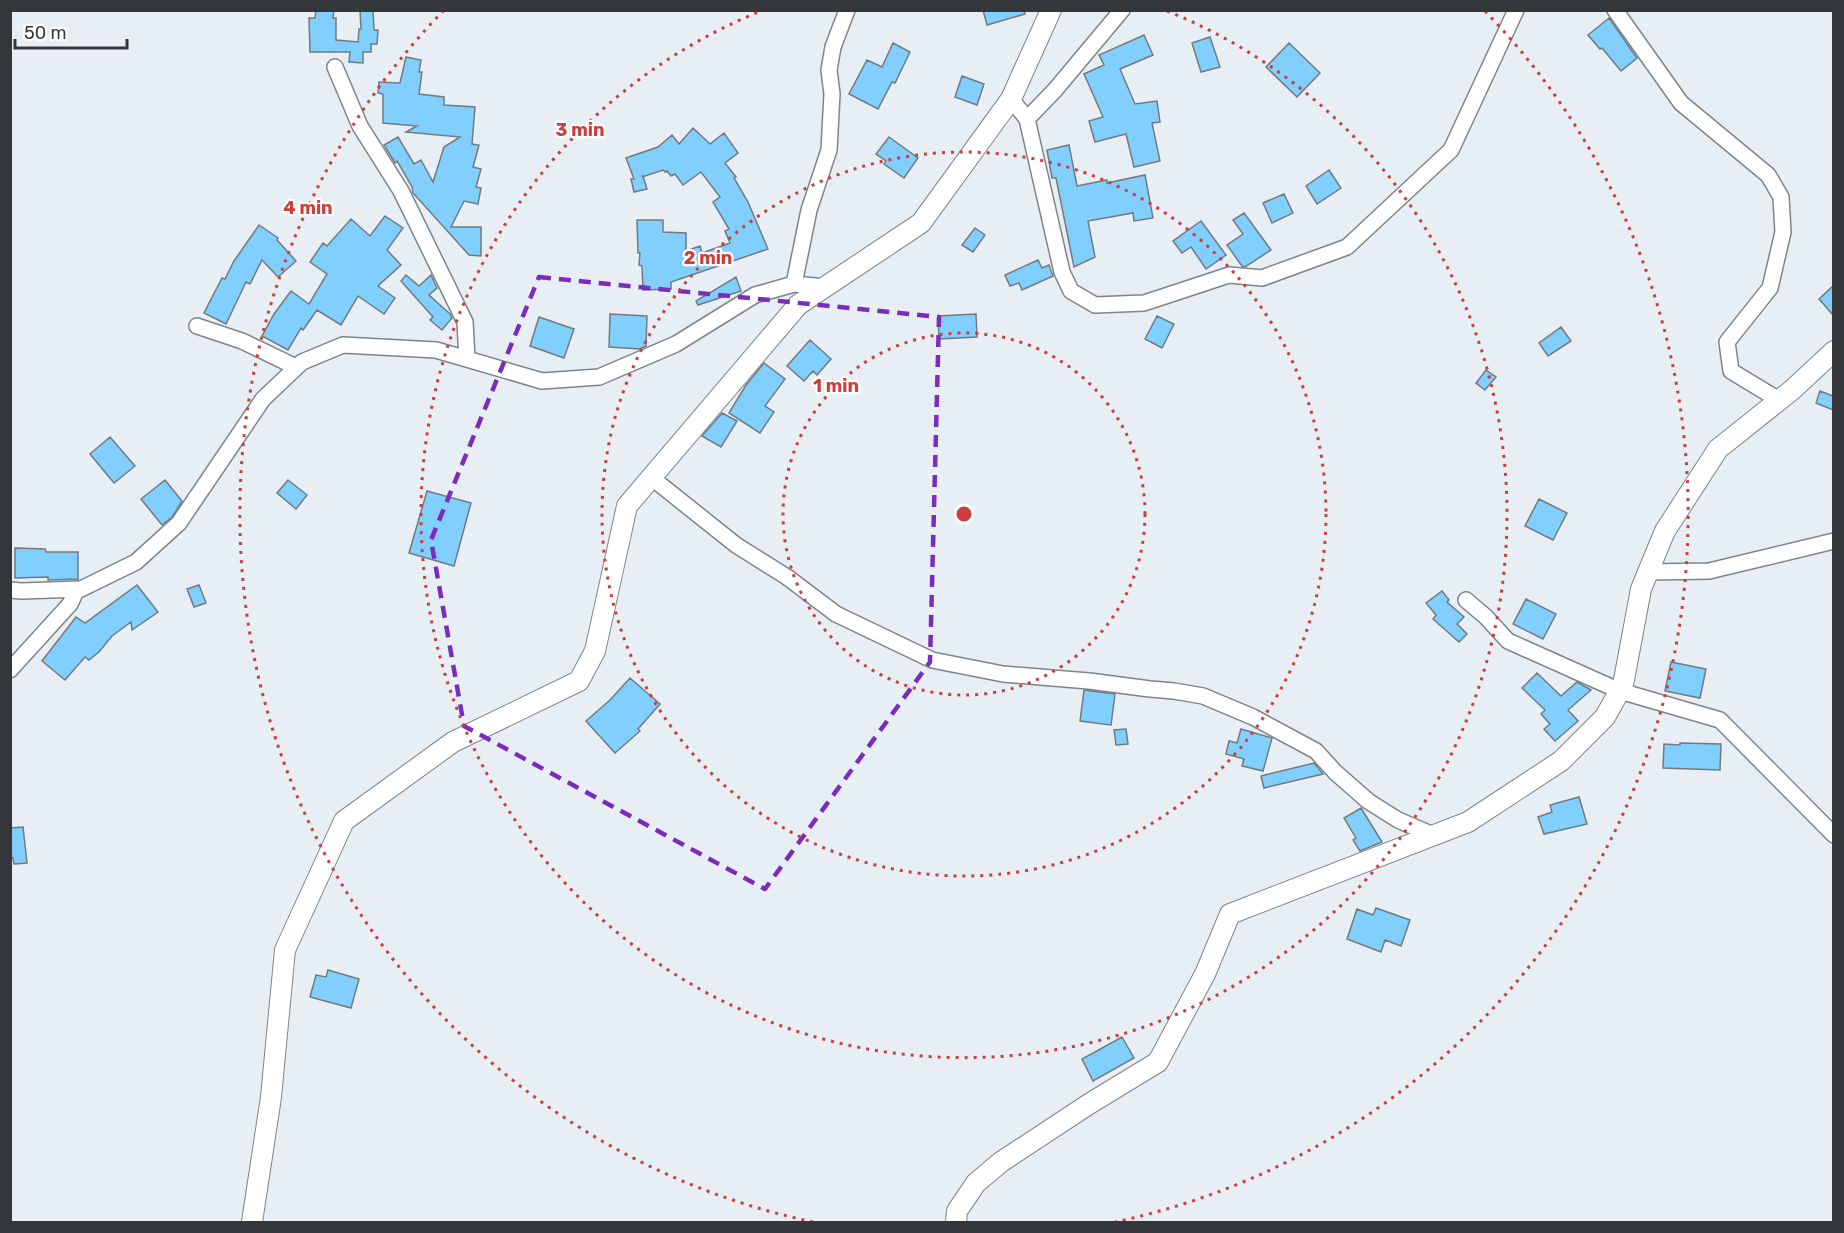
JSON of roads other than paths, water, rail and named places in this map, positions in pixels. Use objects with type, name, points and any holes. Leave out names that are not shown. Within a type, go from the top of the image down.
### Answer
[{"type":"street","points":[[794,284],[809,210],[830,150],[832,94],[829,70],[833,47],[847,10]]},
{"type":"street","points":[[252,1222],[271,1097],[285,950],[344,821],[453,742],[579,681],[595,651],[627,506],[798,305],[921,223],[1011,99],[1051,10]]},
{"type":"street","points":[[1027,119],[1055,90],[1122,10]]},
{"type":"street","points":[[1011,99],[1027,119],[1062,272],[1071,291],[1095,304],[1144,303],[1229,275],[1262,278],[1347,247],[1451,150],[1516,10]]},
{"type":"street","points":[[1615,10],[1681,103],[1768,175],[1781,197],[1783,232],[1770,288],[1727,342],[1731,371],[1779,400]]},
{"type":"street","points":[[335,67],[360,126],[400,192],[465,322],[467,359]]},
{"type":"street","points":[[10,590],[81,589],[135,562],[179,523],[263,399],[302,362],[343,345],[436,350],[542,381],[599,377],[676,344],[755,295],[794,284],[826,287]]},
{"type":"street","points":[[197,326],[242,341],[296,368]]},
{"type":"street","points":[[956,1222],[957,1211],[976,1183],[1001,1162],[1158,1062],[1205,974],[1230,914],[1468,822],[1561,761],[1605,717],[1620,692],[1629,657],[1641,589],[1665,531],[1718,449],[1779,400],[1833,351]]},
{"type":"street","points":[[652,478],[736,545],[788,577],[836,614],[932,660],[1003,674],[1089,681],[1203,696],[1253,717],[1316,751],[1335,772],[1368,801],[1398,820],[1433,835]]},
{"type":"street","points":[[1648,572],[1709,571],[1833,541]]},
{"type":"street","points":[[10,670],[70,604],[77,589]]},
{"type":"street","points":[[1466,600],[1486,617],[1508,641],[1620,692],[1720,720],[1833,835]]}]
